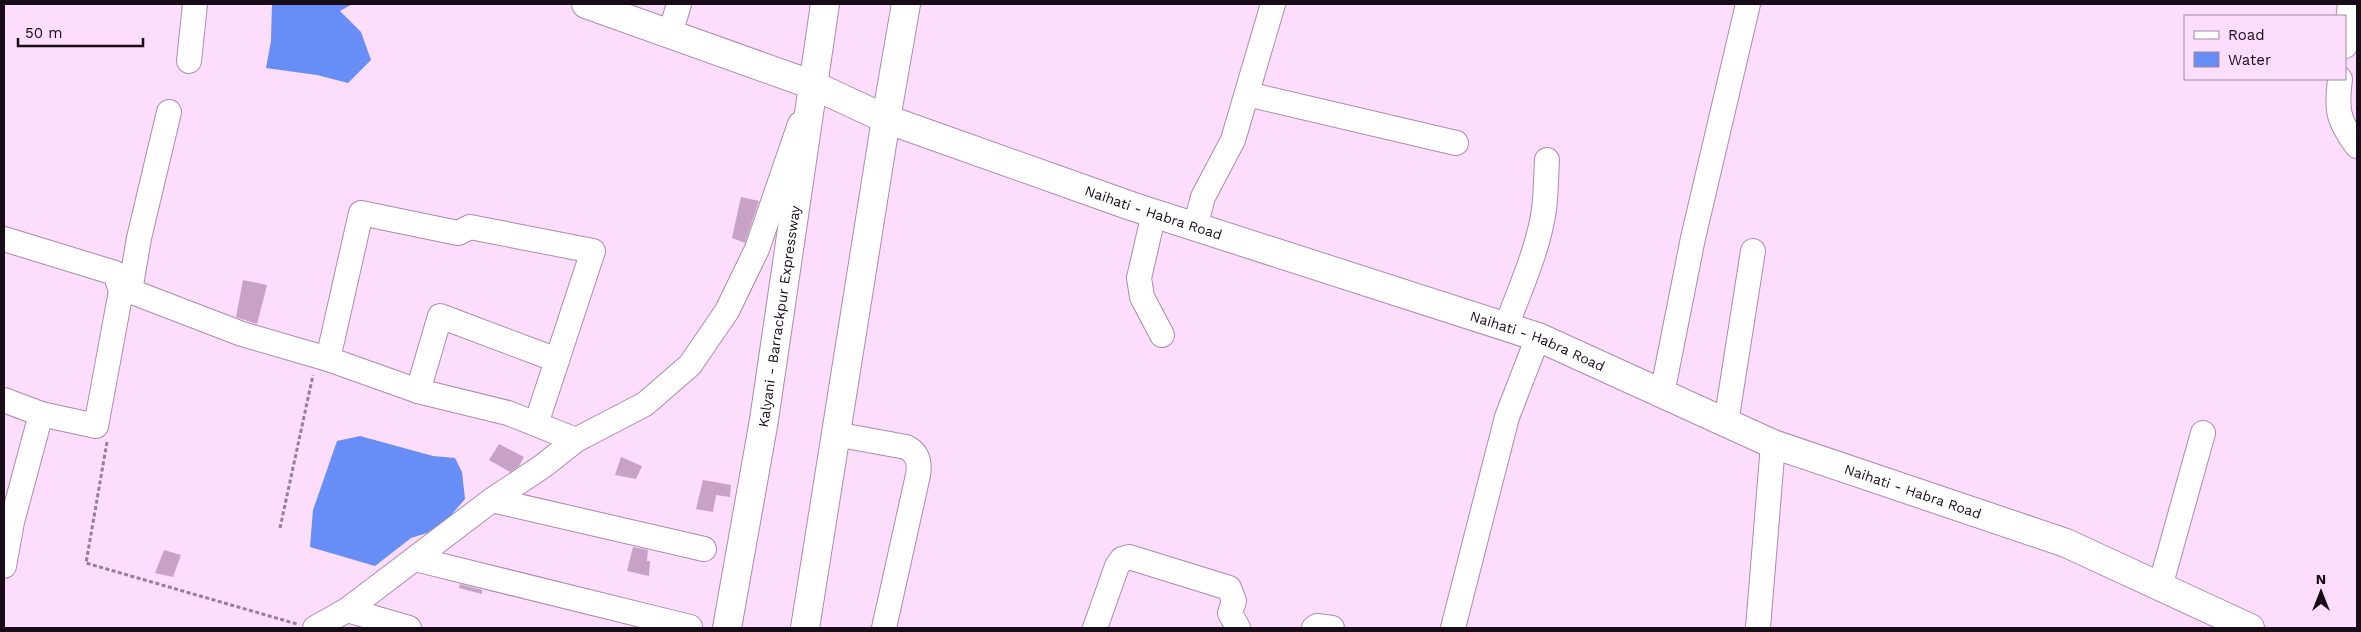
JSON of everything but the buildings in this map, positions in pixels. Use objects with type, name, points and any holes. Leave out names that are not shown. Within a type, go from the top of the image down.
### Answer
[{"type":"main road","name":"Naihati - Habra Road","points":[[586,4],[813,85],[886,119],[1154,214],[1538,338],[1773,444],[2066,543],[2250,628]]},
{"type":"main road","name":"Kalyani - Barrackpur Expressway","points":[[726,628],[764,420],[825,4]]},
{"type":"main road","points":[[805,628],[906,4]]},
{"type":"street","points":[[189,61],[195,4]]},
{"type":"street","points":[[670,34],[679,4]]},
{"type":"street","points":[[1195,227],[1204,197],[1233,140],[1272,4]]},
{"type":"street","points":[[1662,394],[1693,238],[1748,4]]},
{"type":"street","points":[[2346,38],[2350,4]]},
{"type":"street","points":[[2340,80],[2337,101],[2339,117],[2347,133],[2357,146]]},
{"type":"street","points":[[308,627],[346,610],[492,500],[543,466],[576,440],[645,404],[690,365],[727,312],[757,250],[813,85]]},
{"type":"street","points":[[1246,94],[1456,143]]},
{"type":"street","points":[[4,400],[41,414],[96,426],[169,112]]},
{"type":"street","points":[[1506,327],[1544,211],[1547,160]]},
{"type":"street","points":[[322,358],[361,213],[458,233],[470,227],[593,251],[536,424]]},
{"type":"street","points":[[1154,214],[1139,278],[1139,288],[1162,335]]},
{"type":"street","points":[[4,239],[115,273],[126,291],[242,334],[322,358],[418,392],[508,413],[576,440]]},
{"type":"street","points":[[1726,423],[1753,251]]},
{"type":"street","points":[[418,392],[440,316],[557,360]]},
{"type":"street","points":[[1453,628],[1507,417],[1538,338]]},
{"type":"street","points":[[4,566],[12,522],[41,414]]},
{"type":"street","points":[[2160,587],[2203,433]]},
{"type":"street","points":[[835,434],[906,447],[914,450],[918,457],[918,475],[884,628]]},
{"type":"street","points":[[1758,628],[1773,444]]},
{"type":"street","points":[[492,500],[704,549]]},
{"type":"street","points":[[1095,628],[1117,566],[1122,559],[1129,557],[1229,588],[1234,601],[1230,613],[1238,628]]},
{"type":"street","points":[[415,559],[690,627]]},
{"type":"street","points":[[346,610],[409,628]]},
{"type":"street","points":[[1314,628],[1317,626],[1332,628]]},
{"type":"path","points":[[280,528],[322,358]]},
{"type":"path","points":[[96,426],[107,440],[86,562],[308,627]]},
{"type":"water","points":[[272,4],[352,4],[340,11],[361,32],[371,60],[348,83],[317,75],[266,68],[271,41]]},
{"type":"water","points":[[360,436],[433,456],[455,458],[462,472],[465,499],[445,522],[427,533],[411,538],[375,566],[310,547],[313,510],[337,441]]}]
